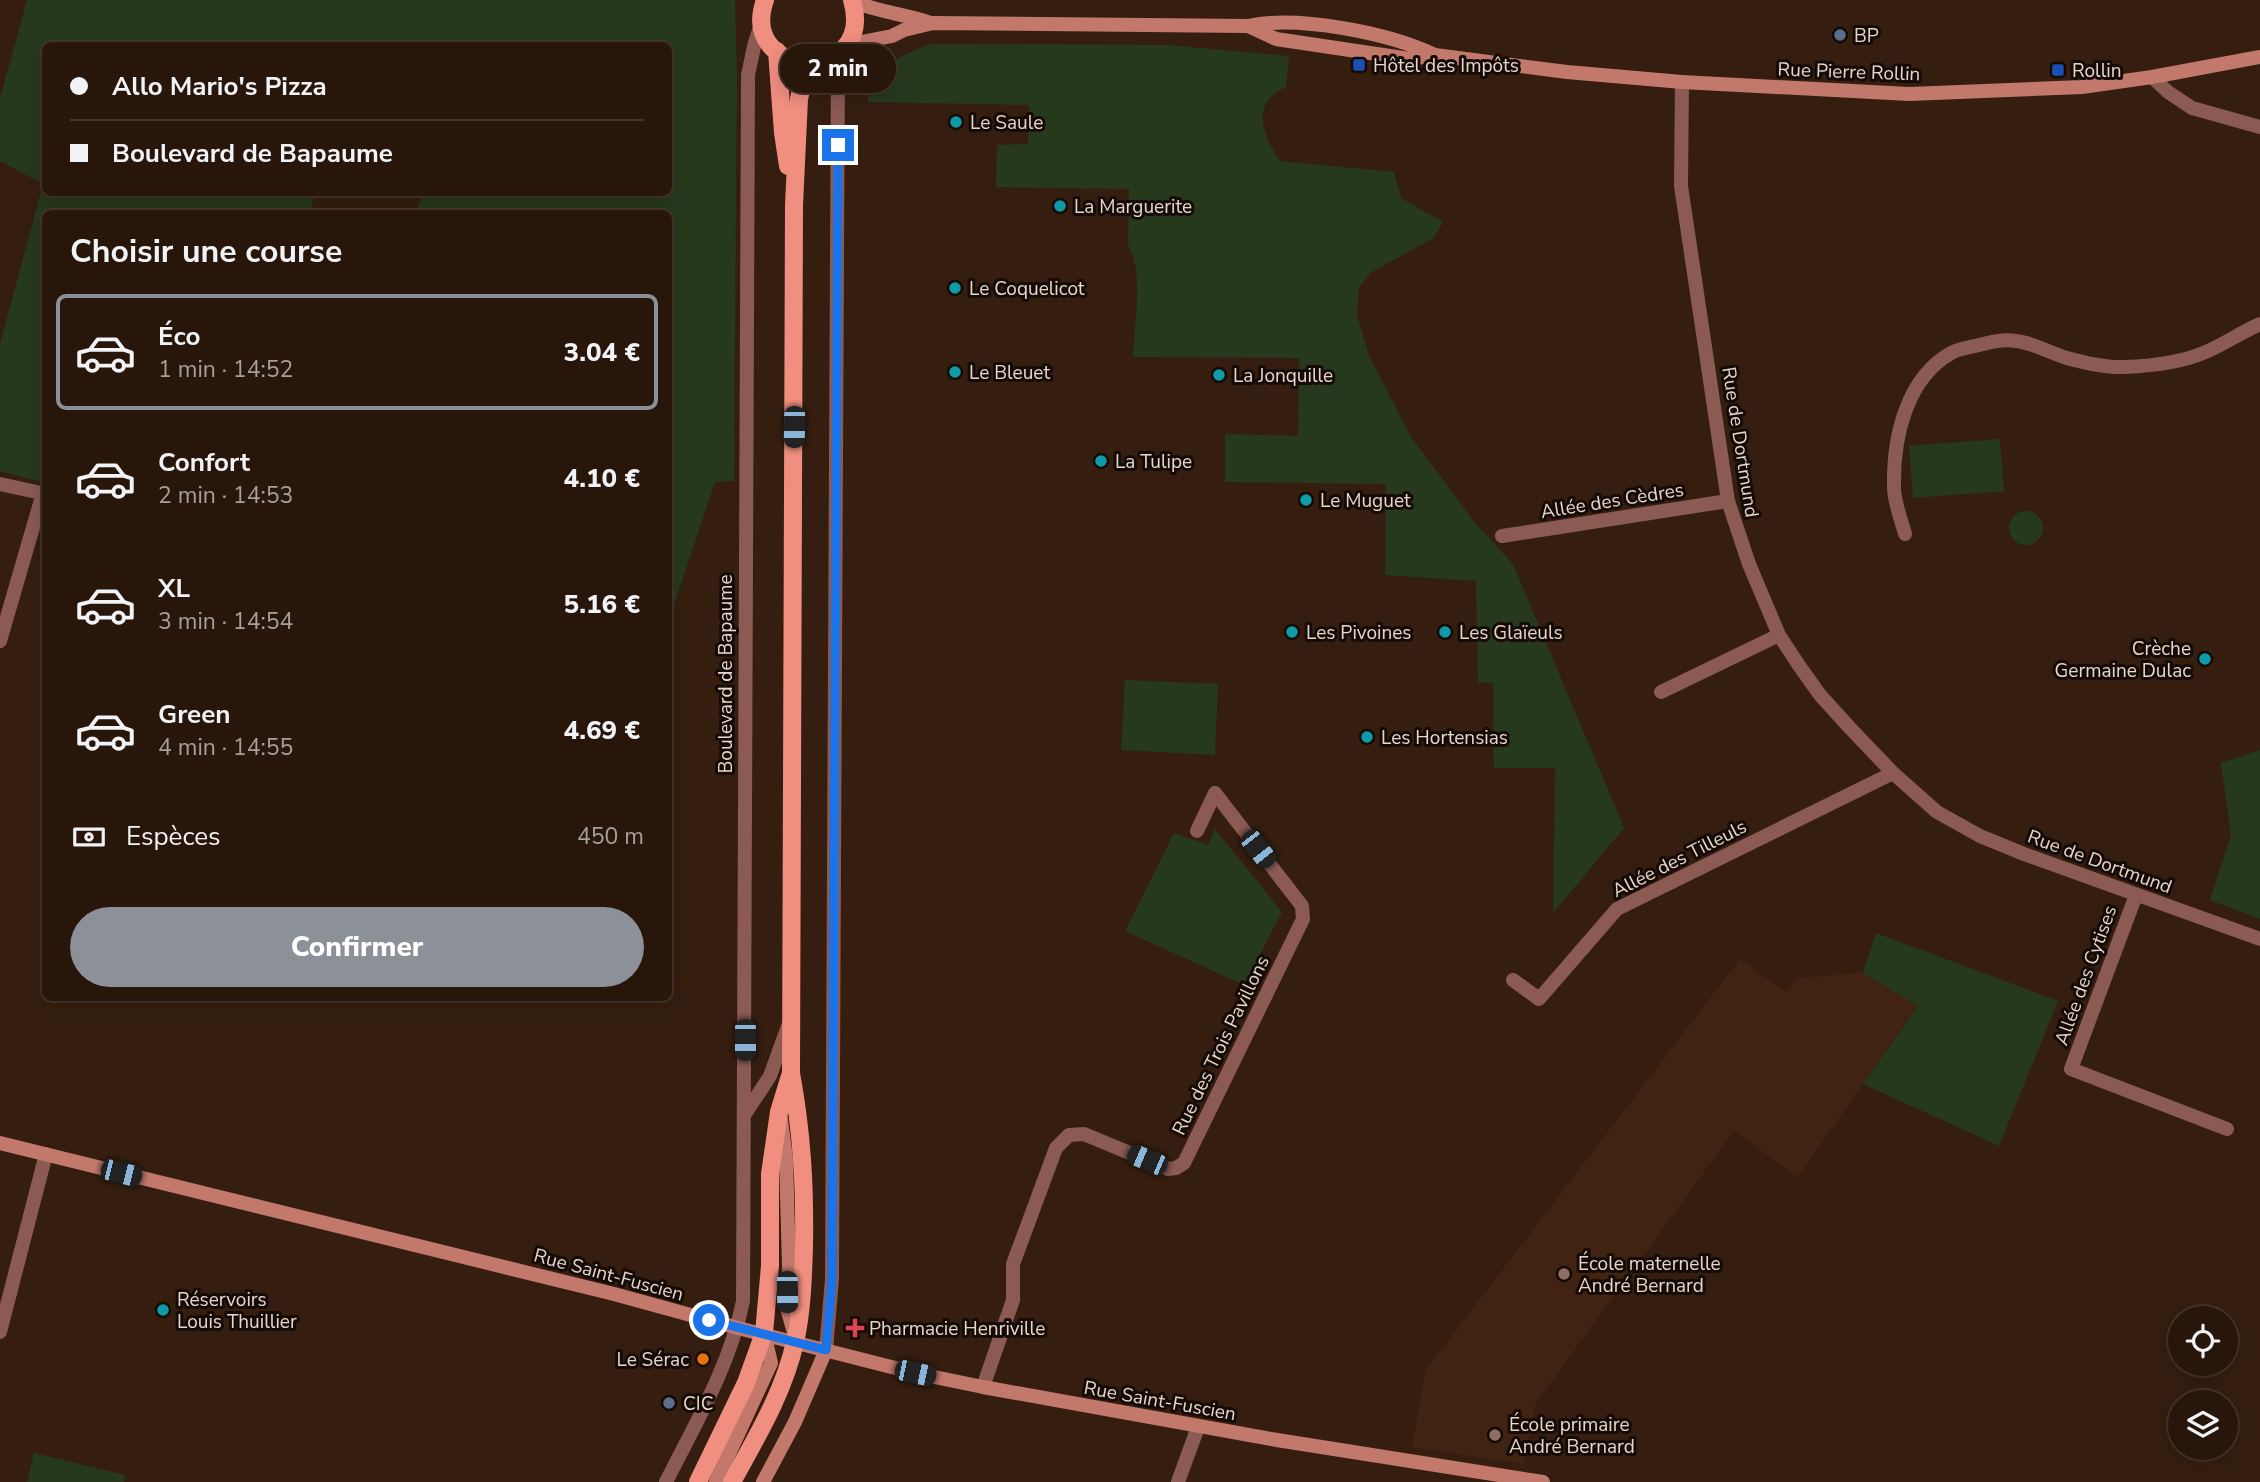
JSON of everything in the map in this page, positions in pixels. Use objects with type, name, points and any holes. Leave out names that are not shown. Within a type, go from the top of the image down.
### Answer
[{"type":"main road","points":[[764,1],[764,33],[777,51],[790,60],[813,64],[825,61],[842,49],[855,24],[852,1]]},
{"type":"main road","name":"Rue Pierre Rollin","points":[[852,1],[866,7],[910,15],[933,23]]},
{"type":"main road","name":"Rue Pierre Rollin","points":[[842,49],[933,23],[1248,26],[1267,22],[1321,26],[1412,44],[1435,55],[1567,72],[1682,82],[1867,92],[1957,93],[2082,87],[2260,57]]},
{"type":"main road","points":[[777,51],[783,133],[794,205]]},
{"type":"main road","points":[[732,1482],[776,1398],[796,1341],[803,1278],[804,1160],[790,1073],[794,205],[799,99],[804,76],[813,64]]},
{"type":"main road","points":[[698,1482],[746,1383],[764,1334],[770,1266],[770,1174],[779,1112],[790,1073]]},
{"type":"main road","points":[[779,1112],[786,1159],[788,1308],[796,1341]]},
{"type":"main road","name":"Rue Saint-Fuscien","points":[[0,1143],[983,1387],[1198,1427],[1543,1482]]},
{"type":"main road","points":[[716,1482],[771,1363],[764,1334]]},
{"type":"main road","points":[[764,1482],[795,1422],[826,1350]]},
{"type":"street","name":"Boulevard de Bapaume","points":[[666,1482],[721,1370],[738,1328],[743,1301],[748,75],[762,22]]},
{"type":"street","points":[[826,1350],[832,1279],[842,49]]},
{"type":"street","points":[[2152,77],[2192,108],[2260,127]]},
{"type":"street","name":"Rue de Dortmund","points":[[1682,82],[1681,186],[1728,500],[1749,564],[1779,635],[1820,695],[1893,773],[1937,812],[1980,836],[2260,939]]},
{"type":"street","points":[[1905,534],[1894,490],[1901,426],[1911,396],[1923,376],[1955,351],[1998,340],[2017,341],[2096,365],[2150,366],[2207,352],[2260,324]]},
{"type":"street","points":[[0,484],[42,494]]},
{"type":"street","name":"Allée des Cèdres","points":[[1502,536],[1728,500]]},
{"type":"street","points":[[0,641],[42,501]]},
{"type":"street","points":[[1661,692],[1779,635]]},
{"type":"street","name":"Allée des Tilleuls","points":[[1513,980],[1539,999],[1617,909],[1893,773]]},
{"type":"street","name":"Rue des Trois Pavillons","points":[[983,1387],[984,1377],[1013,1300],[1013,1264],[1056,1148],[1069,1135],[1084,1134],[1168,1169],[1184,1163],[1303,919],[1302,906],[1215,793],[1198,831]]},
{"type":"street","name":"Allée des Cytises","points":[[2136,895],[2071,1069],[2227,1129]]},
{"type":"street","points":[[744,1115],[770,1076],[791,1018]]},
{"type":"street","points":[[0,1332],[46,1154]]},
{"type":"street","points":[[1178,1482],[1198,1427]]},
{"type":"shaded area","name":"École maternelle André Bernard","points":[[1740,959],[1786,992],[1797,978],[1863,973],[1918,1005],[1798,1177],[1734,1131],[1536,1403],[1523,1464],[1412,1447],[1425,1371]]},
{"type":"green space","points":[[27,0],[735,0],[737,79],[734,481],[715,482],[672,611],[672,210],[417,210],[422,196],[672,196],[672,42],[42,42],[42,183],[0,161],[0,99]]},
{"type":"green space","points":[[932,44],[1167,45],[1289,56],[1286,87],[1274,94],[1263,111],[1265,131],[1280,161],[1394,172],[1401,198],[1443,222],[1434,238],[1370,273],[1359,288],[1357,315],[1369,356],[1411,437],[1476,524],[1513,564],[1624,828],[1553,913],[1555,768],[1494,768],[1493,683],[1478,682],[1476,581],[1385,575],[1386,484],[1225,482],[1225,434],[1298,436],[1299,358],[1133,357],[1137,283],[1133,256],[1128,247],[1129,189],[996,187],[997,145],[1028,144],[1029,105],[868,102],[869,87],[880,71],[906,54]]},
{"type":"green space","points":[[42,188],[42,196],[315,196],[310,210],[42,210],[42,482],[0,471],[0,344]]},
{"type":"green space","points":[[2000,439],[2004,491],[1913,498],[1909,446]]},
{"type":"green space","points":[[2026,511],[2038,516],[2043,528],[2038,540],[2026,545],[2014,540],[2009,528],[2014,516]]},
{"type":"green space","points":[[1125,680],[1218,684],[1215,755],[1121,750]]},
{"type":"green space","points":[[2260,750],[2260,919],[2210,900],[2231,835],[2221,763]]},
{"type":"green space","points":[[1215,829],[1282,912],[1244,985],[1125,931],[1174,833],[1208,845]]},
{"type":"green space","points":[[1876,933],[2058,1001],[1999,1146],[1863,1084],[1918,1006],[1863,973]]},
{"type":"green space","points":[[34,1453],[125,1475],[124,1482],[27,1482]]},
{"type":"place","name":"BP","points":[[1840,35]]},
{"type":"place","name":"Hôtel des Impôts","points":[[1359,65]]},
{"type":"place","name":"Rollin","points":[[2058,70]]},
{"type":"place","name":"Le Saule","points":[[956,122]]},
{"type":"place","name":"La Marguerite","points":[[1060,206]]},
{"type":"place","name":"Le Coquelicot","points":[[955,288]]},
{"type":"place","name":"Le Bleuet","points":[[955,372]]},
{"type":"place","name":"La Jonquille","points":[[1219,375]]},
{"type":"place","name":"La Tulipe","points":[[1101,461]]},
{"type":"place","name":"Le Muguet","points":[[1306,500]]},
{"type":"place","name":"Les Pivoines","points":[[1292,632]]},
{"type":"place","name":"Les Glaïeuls","points":[[1445,632]]},
{"type":"place","name":"Crèche Germaine Dulac","points":[[2205,659]]},
{"type":"place","name":"Les Hortensias","points":[[1367,737]]},
{"type":"place","name":"École maternelle André Bernard","points":[[1564,1274]]},
{"type":"place","name":"Réservoirs Louis Thuillier","points":[[163,1310]]},
{"type":"place","name":"Pharmacie Henriville","points":[[855,1328]]},
{"type":"place","name":"Le Sérac","points":[[703,1359]]},
{"type":"place","name":"CIC","points":[[669,1403]]},
{"type":"place","name":"École primaire André Bernard","points":[[1495,1435]]},
{"type":"route","points":[[709,1320],[826,1350],[832,1279],[838,145]]}]
